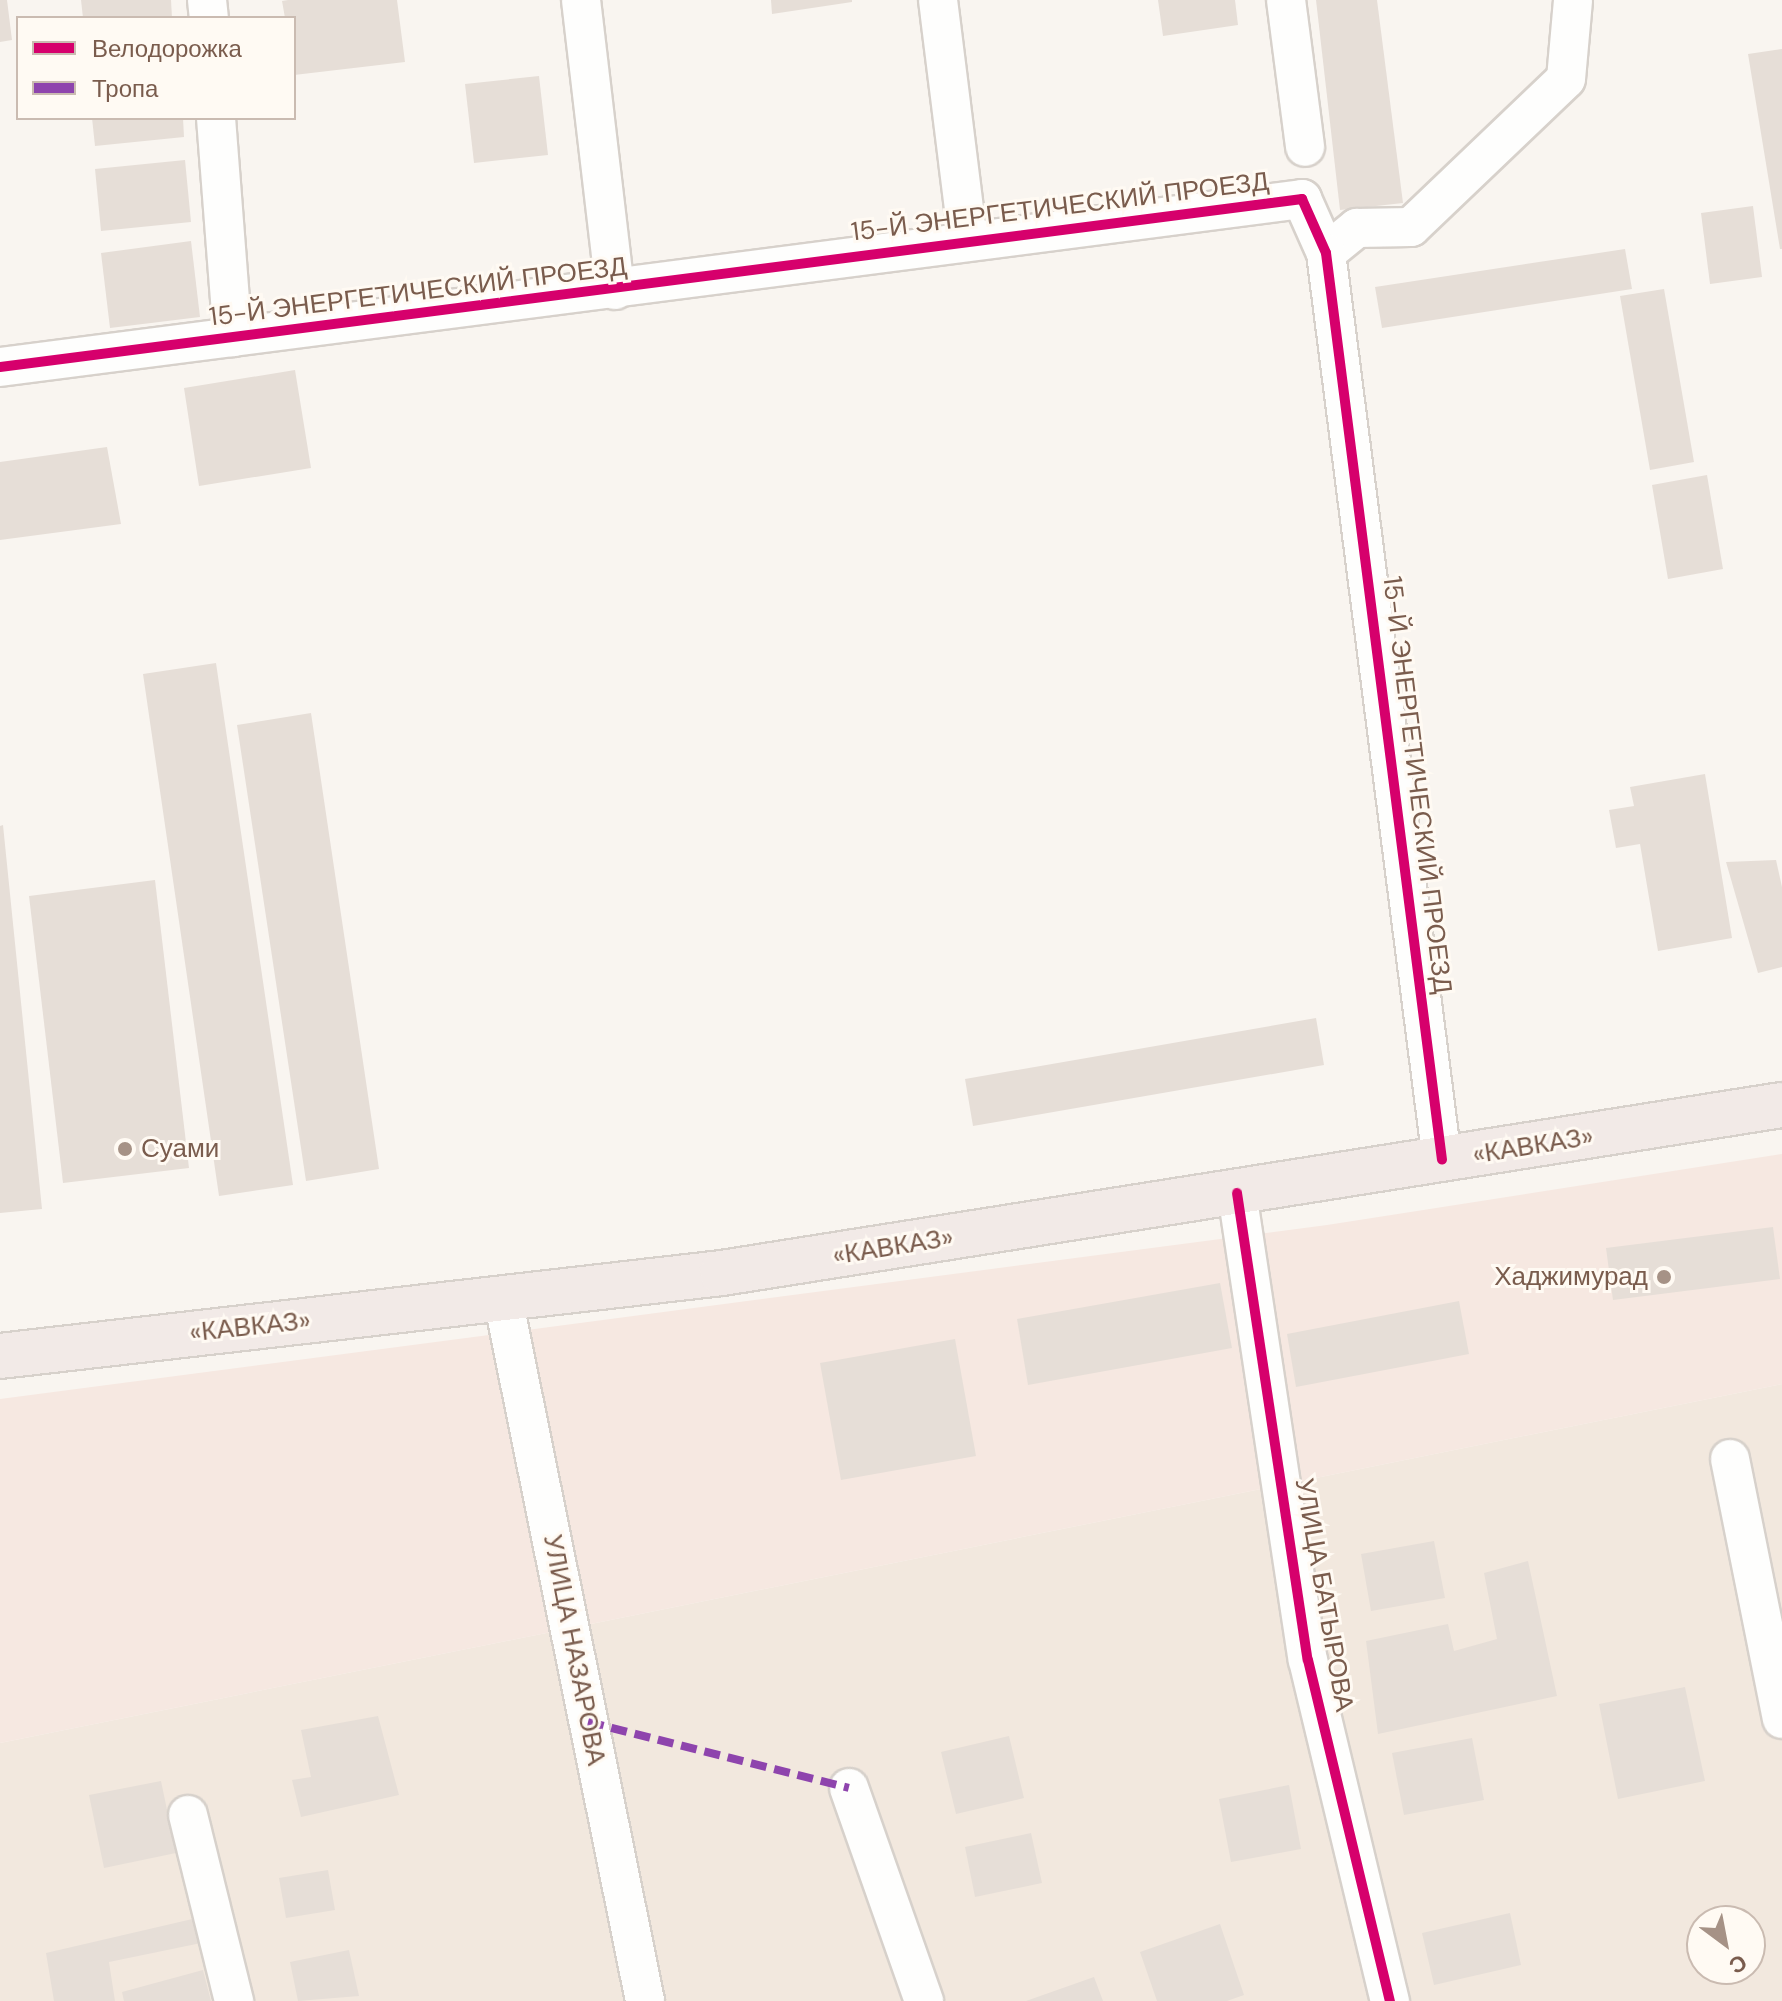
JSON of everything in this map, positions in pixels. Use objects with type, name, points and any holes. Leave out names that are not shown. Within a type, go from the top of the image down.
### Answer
[{"type":"highway","name":"«КАВКАЗ»","points":[[0,1356],[722,1273],[1782,1105]]},
{"type":"street","points":[[581,0],[615,290]]},
{"type":"street","points":[[938,0],[968,240]]},
{"type":"street","points":[[1286,0],[1305,147]]},
{"type":"street","points":[[1326,253],[1357,228],[1411,227],[1566,79],[1573,0]]},
{"type":"street","points":[[216,120],[233,337]]},
{"type":"street","name":"15-Й ЭНЕРГЕТИЧЕСКИЙ ПРОЕЗД","points":[[0,367],[1302,199],[1326,253],[1442,1160]]},
{"type":"street","name":"УЛИЦА БАТЫРОВА","points":[[1237,1193],[1308,1660],[1390,2001]]},
{"type":"street","name":"УЛИЦА НАЗАРОВА","points":[[503,1299],[645,2001]]},
{"type":"street","points":[[1730,1459],[1782,1719]]},
{"type":"street","points":[[849,1788],[924,2001]]},
{"type":"street","points":[[188,1815],[234,2001]]},
{"type":"shaded area","points":[[1782,1154],[1782,1384],[0,1743],[0,1399],[1327,1225]]},
{"type":"shaded area","points":[[1782,1384],[1782,2001],[0,2001],[0,1743]]},
{"type":"building","points":[[0,0],[7,0],[12,40],[0,42]]},
{"type":"building","points":[[81,0],[171,0],[172,16],[83,16]]},
{"type":"building","points":[[397,0],[405,62],[296,75],[296,16],[285,16],[282,1]]},
{"type":"building","points":[[771,0],[852,0],[852,2],[772,14]]},
{"type":"building","points":[[1158,0],[1235,0],[1238,25],[1163,36]]},
{"type":"building","points":[[1316,0],[1377,0],[1403,203],[1340,210]]},
{"type":"building","points":[[1782,49],[1782,249],[1780,249],[1748,54]]},
{"type":"building","points":[[539,76],[548,155],[474,163],[465,84]]},
{"type":"building","points":[[92,120],[183,120],[184,137],[95,146]]},
{"type":"building","points":[[185,160],[191,222],[101,231],[95,169]]},
{"type":"building","points":[[1753,206],[1762,277],[1710,284],[1701,213]]},
{"type":"building","points":[[191,241],[200,317],[110,328],[101,253]]},
{"type":"building","points":[[1625,249],[1632,289],[1382,328],[1375,287]]},
{"type":"building","points":[[1664,289],[1694,462],[1650,470],[1620,296]]},
{"type":"building","points":[[295,370],[311,468],[199,486],[184,388]]},
{"type":"building","points":[[107,447],[121,524],[0,540],[0,462]]},
{"type":"building","points":[[1707,475],[1723,569],[1668,579],[1652,485]]},
{"type":"building","points":[[216,663],[293,1185],[219,1196],[143,674]]},
{"type":"building","points":[[311,713],[379,1169],[306,1181],[237,725]]},
{"type":"building","points":[[1705,774],[1732,938],[1658,951],[1640,844],[1616,848],[1609,810],[1634,806],[1630,787]]},
{"type":"building","points":[[3,825],[42,1209],[0,1213],[0,826]]},
{"type":"building","points":[[1776,860],[1782,887],[1782,967],[1758,973],[1726,862]]},
{"type":"building","points":[[155,880],[189,1168],[63,1183],[29,896]]},
{"type":"building","points":[[1316,1018],[1324,1065],[973,1126],[965,1079]]},
{"type":"building","points":[[1773,1227],[1780,1279],[1613,1300],[1606,1248]]},
{"type":"building","points":[[1220,1283],[1232,1348],[1028,1385],[1017,1319]]},
{"type":"building","points":[[1459,1301],[1469,1354],[1296,1387],[1287,1334]]},
{"type":"building","points":[[955,1339],[976,1456],[841,1480],[820,1363]]},
{"type":"building","points":[[1434,1541],[1445,1598],[1371,1611],[1361,1554]]},
{"type":"building","points":[[1528,1561],[1557,1696],[1378,1734],[1366,1641],[1448,1624],[1454,1651],[1497,1639],[1484,1573]]},
{"type":"building","points":[[1685,1687],[1705,1781],[1618,1799],[1599,1704]]},
{"type":"building","points":[[378,1716],[399,1795],[301,1817],[292,1780],[311,1777],[301,1730]]},
{"type":"building","points":[[1009,1736],[1024,1798],[956,1814],[941,1752]]},
{"type":"building","points":[[1472,1738],[1484,1800],[1404,1815],[1392,1753]]},
{"type":"building","points":[[161,1781],[176,1853],[104,1868],[89,1795]]},
{"type":"building","points":[[1289,1785],[1301,1849],[1231,1862],[1219,1799]]},
{"type":"building","points":[[1031,1833],[1042,1883],[975,1897],[965,1847]]},
{"type":"building","points":[[328,1870],[335,1910],[286,1918],[279,1878]]},
{"type":"building","points":[[1510,1913],[1521,1965],[1434,1985],[1422,1933]]},
{"type":"building","points":[[201,1917],[206,1942],[109,1962],[115,2001],[54,2001],[46,1953]]},
{"type":"building","points":[[1220,1924],[1244,1995],[1227,2001],[1157,2001],[1140,1952]]},
{"type":"building","points":[[349,1950],[359,1996],[298,2001],[290,1962]]},
{"type":"building","points":[[203,1970],[211,2001],[124,2001],[122,1992]]},
{"type":"building","points":[[1094,1977],[1103,2001],[1026,2001]]},
{"type":"marked path","points":[[588,1722],[849,1788]]},
{"type":"cycle path","points":[[0,367],[1302,199],[1326,253],[1442,1160]]},
{"type":"cycle path","points":[[1237,1193],[1308,1660],[1390,2001]]},
{"type":"place","name":"Суами","points":[[125,1149]]},
{"type":"place","name":"Хаджимурад","points":[[1664,1277]]}]
